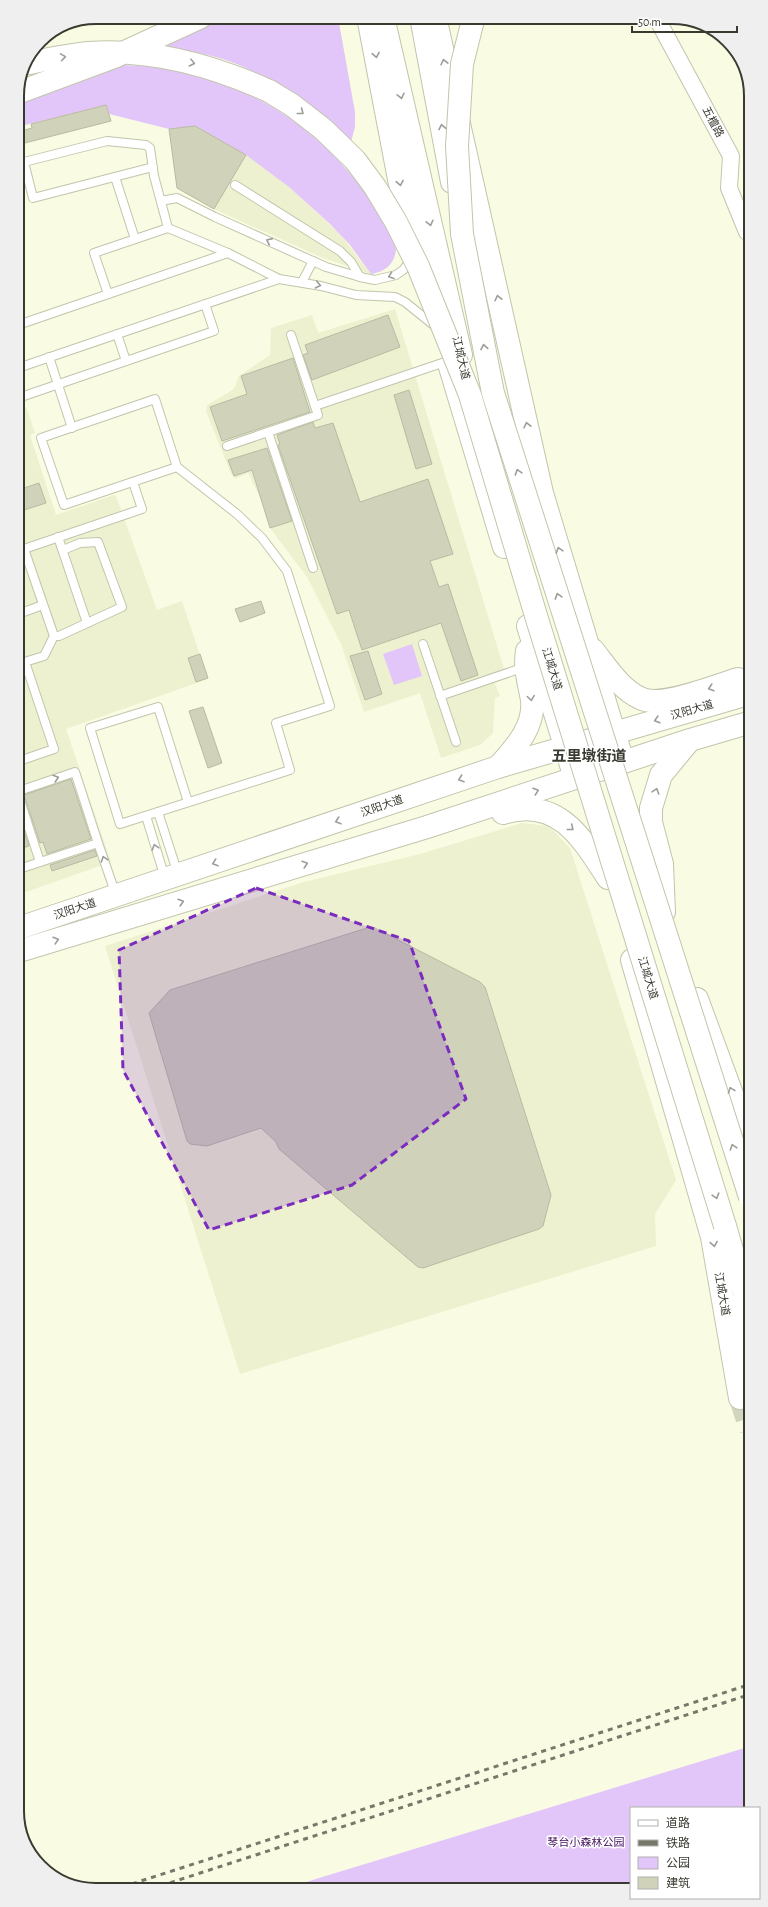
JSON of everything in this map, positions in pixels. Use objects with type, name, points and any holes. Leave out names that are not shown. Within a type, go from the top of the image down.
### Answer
[{"type":"main road","points":[[24,90],[114,57],[186,24]]},
{"type":"main road","name":"江城大道","points":[[369,24],[402,195],[448,360],[565,748],[608,878],[712,1237],[740,1398]]},
{"type":"main road","name":"江城大道","points":[[385,24],[470,396],[539,626],[725,1226],[744,1292]]},
{"type":"main road","points":[[422,24],[493,393],[744,1178]]},
{"type":"main road","points":[[438,24],[542,493],[623,762],[664,912],[744,1127]]},
{"type":"main road","points":[[462,234],[457,146],[459,102],[462,64],[472,24]]},
{"type":"main road","points":[[32,63],[88,53],[131,52],[165,56],[235,75],[269,91],[292,105],[343,147],[375,187],[416,260],[470,396]]},
{"type":"main road","points":[[498,767],[516,748],[529,724],[532,713],[532,701],[526,667],[530,632]]},
{"type":"main road","points":[[587,643],[624,686],[639,698],[649,702],[665,701],[738,680],[744,682]]},
{"type":"main road","name":"汉阳大道","points":[[24,926],[498,767],[744,695]]},
{"type":"main road","points":[[24,949],[427,828],[690,740],[744,724]]},
{"type":"main road","points":[[664,912],[662,864],[651,822],[651,808],[661,776],[690,740]]},
{"type":"main road","points":[[427,828],[473,822],[515,810],[530,808],[548,813],[577,833],[608,878]]},
{"type":"street","name":"五檀路","points":[[660,24],[731,156],[729,188],[744,225]]},
{"type":"lane","points":[[153,167],[33,198],[24,162],[107,141],[146,145],[150,148],[153,167],[168,228]]},
{"type":"lane","points":[[115,177],[136,239]]},
{"type":"lane","points":[[235,185],[340,251],[351,262],[360,277]]},
{"type":"lane","points":[[161,201],[177,198],[215,217],[313,261],[360,277],[375,280],[396,275],[411,262],[418,250]]},
{"type":"lane","points":[[108,294],[94,253],[168,228],[228,253],[279,279],[302,282],[356,295],[395,297],[405,302],[440,330]]},
{"type":"lane","points":[[24,323],[228,253]]},
{"type":"lane","points":[[302,282],[313,261]]},
{"type":"lane","points":[[24,366],[279,279]]},
{"type":"lane","points":[[24,396],[214,331],[205,304]]},
{"type":"lane","points":[[117,334],[126,361]]},
{"type":"lane","points":[[227,446],[318,415],[291,335]]},
{"type":"lane","points":[[49,357],[72,428]]},
{"type":"lane","points":[[315,406],[448,360]]},
{"type":"lane","points":[[178,467],[64,505],[41,438],[155,400],[178,467],[237,514],[262,538],[287,571],[330,706],[276,723],[290,770],[120,824],[90,728],[158,707],[188,802]]},
{"type":"lane","points":[[268,432],[313,568]]},
{"type":"lane","points":[[24,549],[142,509],[133,482]]},
{"type":"lane","points":[[58,537],[87,623]]},
{"type":"lane","points":[[54,636],[59,636],[122,607],[98,542],[80,543],[62,550]]},
{"type":"lane","points":[[24,558],[54,636],[44,656],[24,662]]},
{"type":"lane","points":[[24,612],[43,605]]},
{"type":"lane","points":[[423,644],[456,742]]},
{"type":"lane","points":[[440,696],[526,667]]},
{"type":"lane","points":[[24,668],[54,749],[24,759]]},
{"type":"lane","points":[[24,788],[75,772],[116,896]]},
{"type":"lane","points":[[24,812],[40,862]]},
{"type":"lane","points":[[158,812],[172,877]]},
{"type":"lane","points":[[146,816],[172,877]]},
{"type":"lane","points":[[24,867],[98,843]]},
{"type":"highlighted area","points":[[256,888],[409,941],[466,1099],[352,1185],[209,1230],[123,1070],[119,950]]},
{"type":"shaded area","points":[[195,126],[246,155],[289,187],[340,234],[371,274],[323,258],[214,209],[177,188],[169,129]]},
{"type":"shaded area","points":[[395,309],[504,669],[492,677],[500,696],[495,698],[493,733],[480,745],[441,758],[420,693],[364,712],[341,644],[307,577],[270,528],[262,502],[248,473],[235,479],[231,474],[206,411],[207,405],[231,391],[235,387],[239,376],[270,355],[271,328],[312,315],[318,333]]},
{"type":"shaded area","points":[[26,407],[35,433],[30,435],[56,515],[114,495],[116,496],[157,610],[182,601],[208,679],[66,729],[111,862],[24,893],[24,408]]},
{"type":"shaded area","points":[[522,823],[549,826],[570,848],[676,1180],[655,1214],[656,1246],[240,1374],[105,946],[304,882],[420,854]]},
{"type":"green space","points":[[208,24],[339,24],[355,112],[355,127],[351,142],[286,93],[264,78],[240,65],[213,56],[159,46]]},
{"type":"green space","points":[[124,65],[188,71],[246,93],[274,108],[300,126],[324,146],[346,169],[382,220],[396,249],[394,259],[385,269],[371,274],[350,245],[330,224],[289,187],[246,155],[195,126],[169,129],[109,114],[106,105],[24,125],[24,100],[78,83]]},
{"type":"green space","points":[[412,644],[422,676],[394,685],[383,654]]},
{"type":"green space","name":"琴台小森林公园","points":[[744,1748],[744,1807],[630,1807],[630,1883],[303,1883]]},
{"type":"building","points":[[106,105],[111,121],[24,143],[24,130],[32,128],[31,124]]},
{"type":"building","points":[[195,126],[246,155],[214,209],[177,188],[169,129]]},
{"type":"building","points":[[388,315],[400,347],[312,380],[303,355],[308,353],[305,345]]},
{"type":"building","points":[[293,358],[310,412],[222,441],[210,407],[247,394],[241,376]]},
{"type":"building","points":[[409,390],[432,464],[416,469],[394,395]]},
{"type":"building","points":[[313,422],[315,428],[333,423],[360,502],[428,479],[453,554],[430,561],[439,587],[448,584],[478,675],[461,681],[441,623],[362,650],[349,610],[337,614],[278,445],[280,444],[277,435]]},
{"type":"building","points":[[267,448],[292,521],[270,528],[252,470],[234,476],[228,460]]},
{"type":"building","points":[[39,483],[46,503],[24,510],[24,488]]},
{"type":"building","points":[[261,601],[265,613],[240,622],[235,609]]},
{"type":"building","points":[[368,651],[382,694],[365,700],[350,656]]},
{"type":"building","points":[[200,654],[208,678],[196,682],[188,658]]},
{"type":"building","points":[[203,707],[222,763],[208,768],[189,711]]},
{"type":"building","points":[[71,779],[91,839],[47,854],[43,842],[40,843],[24,795]]},
{"type":"building","points":[[24,830],[29,846],[24,848]]},
{"type":"building","points":[[95,850],[97,856],[52,871],[50,865]]},
{"type":"building","points":[[370,927],[375,928],[480,982],[485,987],[551,1195],[543,1226],[539,1229],[423,1268],[418,1267],[279,1149],[276,1142],[261,1128],[207,1146],[190,1144],[187,1141],[149,1013],[170,990]]},
{"type":"tunnel","points":[[740,1398],[744,1411]]},
{"type":"railway","points":[[135,1883],[744,1686]]},
{"type":"railway","points":[[169,1883],[744,1696]]},
{"type":"district","name":"五里墩街道","points":[[589,756]]}]
